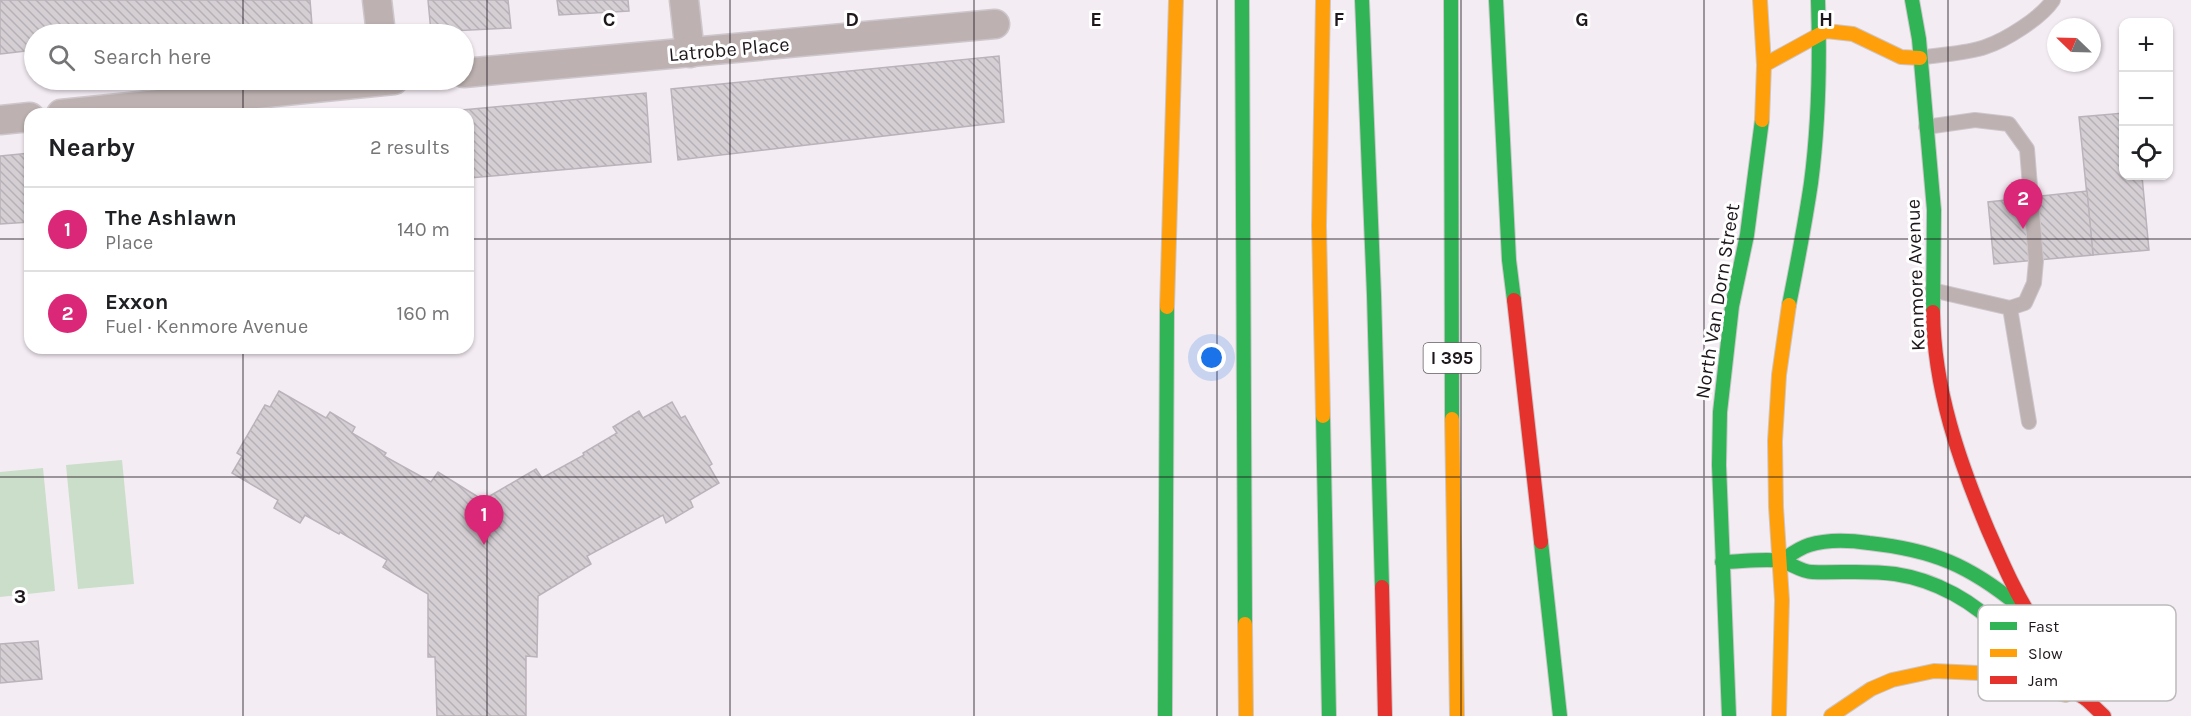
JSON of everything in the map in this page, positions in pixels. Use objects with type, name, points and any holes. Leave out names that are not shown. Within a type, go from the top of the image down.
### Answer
[{"type":"main road","points":[[1165,716],[1164,525],[1171,111],[1176,0]]},
{"type":"main road","points":[[1242,0],[1246,716]]},
{"type":"main road","points":[[1323,0],[1319,226],[1329,716]]},
{"type":"main road","points":[[1362,0],[1374,295],[1385,716]]},
{"type":"main road","name":"I 395","points":[[1451,0],[1452,472],[1457,716]]},
{"type":"main road","points":[[1496,0],[1509,260],[1560,716]]},
{"type":"main road","name":"North Van Dorn Street","points":[[1729,716],[1719,465],[1720,412],[1732,306],[1755,183],[1762,121],[1764,65],[1760,0]]},
{"type":"main road","points":[[1779,716],[1782,673],[1781,561],[1776,506],[1775,439],[1779,374],[1788,309],[1811,181],[1817,116],[1818,0]]},
{"type":"main road","name":"Kenmore Avenue","points":[[1912,0],[1920,58],[1934,210],[1933,328],[1939,371],[1953,438],[1967,480],[2006,571],[2024,605]]},
{"type":"main road","points":[[1764,65],[1826,31],[1853,34],[1901,57],[1920,58]]},
{"type":"main road","name":"Kenmore Avenue","points":[[1781,561],[1810,544],[1849,540],[1904,545],[1945,557],[1982,576],[2017,605]]},
{"type":"main road","name":"Kenmore Avenue","points":[[1722,562],[1781,561],[1809,572],[1846,571],[1896,574],[1934,585],[1978,609]]},
{"type":"main road","points":[[1831,716],[1867,689],[1904,675],[1929,671],[1978,674]]},
{"type":"main road","name":"Kenmore Avenue","points":[[2088,701],[2104,716]]},
{"type":"street","points":[[377,0],[380,24]]},
{"type":"street","points":[[684,0],[690,53]]},
{"type":"street","name":"Latrobe Place","points":[[474,72],[995,24]]},
{"type":"street","points":[[118,108],[290,90]]},
{"type":"street","points":[[0,120],[24,118]]},
{"type":"lane","points":[[1920,58],[1985,47],[2016,31],[2046,11],[2053,0]]},
{"type":"lane","points":[[1926,127],[1975,120],[2009,124],[2027,149],[2036,261],[2034,283],[2025,303],[2010,308],[1932,290]]},
{"type":"lane","points":[[2010,308],[2029,422]]},
{"type":"green space","points":[[122,460],[134,584],[78,589],[66,465]]},
{"type":"green space","points":[[43,468],[55,591],[0,597],[0,472]]},
{"type":"building","points":[[0,0],[310,0],[312,24],[24,24],[24,51],[0,54]]},
{"type":"building","points":[[428,0],[508,0],[511,28],[474,30],[474,24],[430,24]]},
{"type":"building","points":[[557,0],[628,0],[629,11],[559,15]]},
{"type":"building","points":[[999,56],[1004,122],[678,160],[671,89]]},
{"type":"building","points":[[646,93],[651,162],[474,178],[474,109]]},
{"type":"building","points":[[2119,113],[2119,180],[2142,180],[2149,250],[2093,255],[2079,117]]},
{"type":"building","points":[[24,154],[24,222],[0,224],[0,156]]},
{"type":"building","points":[[2087,191],[2093,255],[1994,264],[1988,202]]},
{"type":"building","points":[[279,391],[326,418],[330,412],[355,427],[352,433],[386,453],[384,456],[431,482],[438,472],[483,500],[536,469],[542,478],[584,455],[583,453],[617,433],[613,427],[639,411],[643,418],[672,402],[681,418],[685,416],[712,464],[709,466],[719,483],[690,500],[693,507],[666,523],[663,515],[587,556],[591,564],[538,596],[537,657],[526,656],[526,716],[437,716],[435,657],[428,657],[428,594],[383,567],[387,560],[340,532],[339,534],[305,515],[300,523],[274,508],[278,500],[232,473],[242,456],[237,453],[265,405],[270,407]]},
{"type":"building","points":[[38,641],[42,679],[0,683],[0,644]]},
{"type":"traffic: fast","points":[[1242,0],[1245,624]]},
{"type":"traffic: fast","points":[[1362,0],[1374,295],[1382,587]]},
{"type":"traffic: fast","points":[[1451,0],[1452,419]]},
{"type":"traffic: fast","points":[[1496,0],[1509,260],[1514,300]]},
{"type":"traffic: fast","points":[[1789,305],[1814,160],[1818,92],[1818,0]]},
{"type":"traffic: fast","points":[[1912,0],[1919,39],[1934,210],[1933,312]]},
{"type":"traffic: fast","points":[[1729,716],[1719,465],[1720,412],[1732,306],[1747,235],[1762,120]]},
{"type":"traffic: fast","points":[[1165,716],[1167,307]]},
{"type":"traffic: fast","points":[[1323,416],[1329,716]]},
{"type":"traffic: fast","points":[[1781,561],[1802,548],[1824,542],[1854,541],[1892,546],[1931,555],[1949,562],[1983,580],[2018,605]]},
{"type":"traffic: fast","points":[[1541,542],[1560,716]]},
{"type":"traffic: fast","points":[[1722,562],[1776,560],[1808,572],[1895,574],[1940,587],[1978,610]]},
{"type":"traffic: slow","points":[[1167,307],[1176,0]]},
{"type":"traffic: slow","points":[[1323,0],[1319,226],[1323,416]]},
{"type":"traffic: slow","points":[[1760,0],[1764,65],[1762,120]]},
{"type":"traffic: slow","points":[[1764,65],[1826,31],[1853,34],[1901,57],[1920,58]]},
{"type":"traffic: slow","points":[[1779,716],[1782,600],[1776,507],[1775,441],[1779,375],[1789,305]]},
{"type":"traffic: slow","points":[[1452,419],[1457,716]]},
{"type":"traffic: slow","points":[[1245,624],[1246,716]]},
{"type":"traffic: slow","points":[[1831,716],[1871,689],[1892,680],[1934,671],[1978,673]]},
{"type":"traffic: jam","points":[[1514,300],[1541,542]]},
{"type":"traffic: jam","points":[[1933,312],[1934,341],[1943,397],[1958,451],[1977,504],[2024,605]]},
{"type":"traffic: jam","points":[[1382,587],[1385,716]]},
{"type":"traffic: jam","points":[[2088,701],[2104,716]]},
{"type":"place","name":"Exxon","points":[[2023,229]]},
{"type":"place","name":"The Ashlawn","points":[[484,545]]}]
